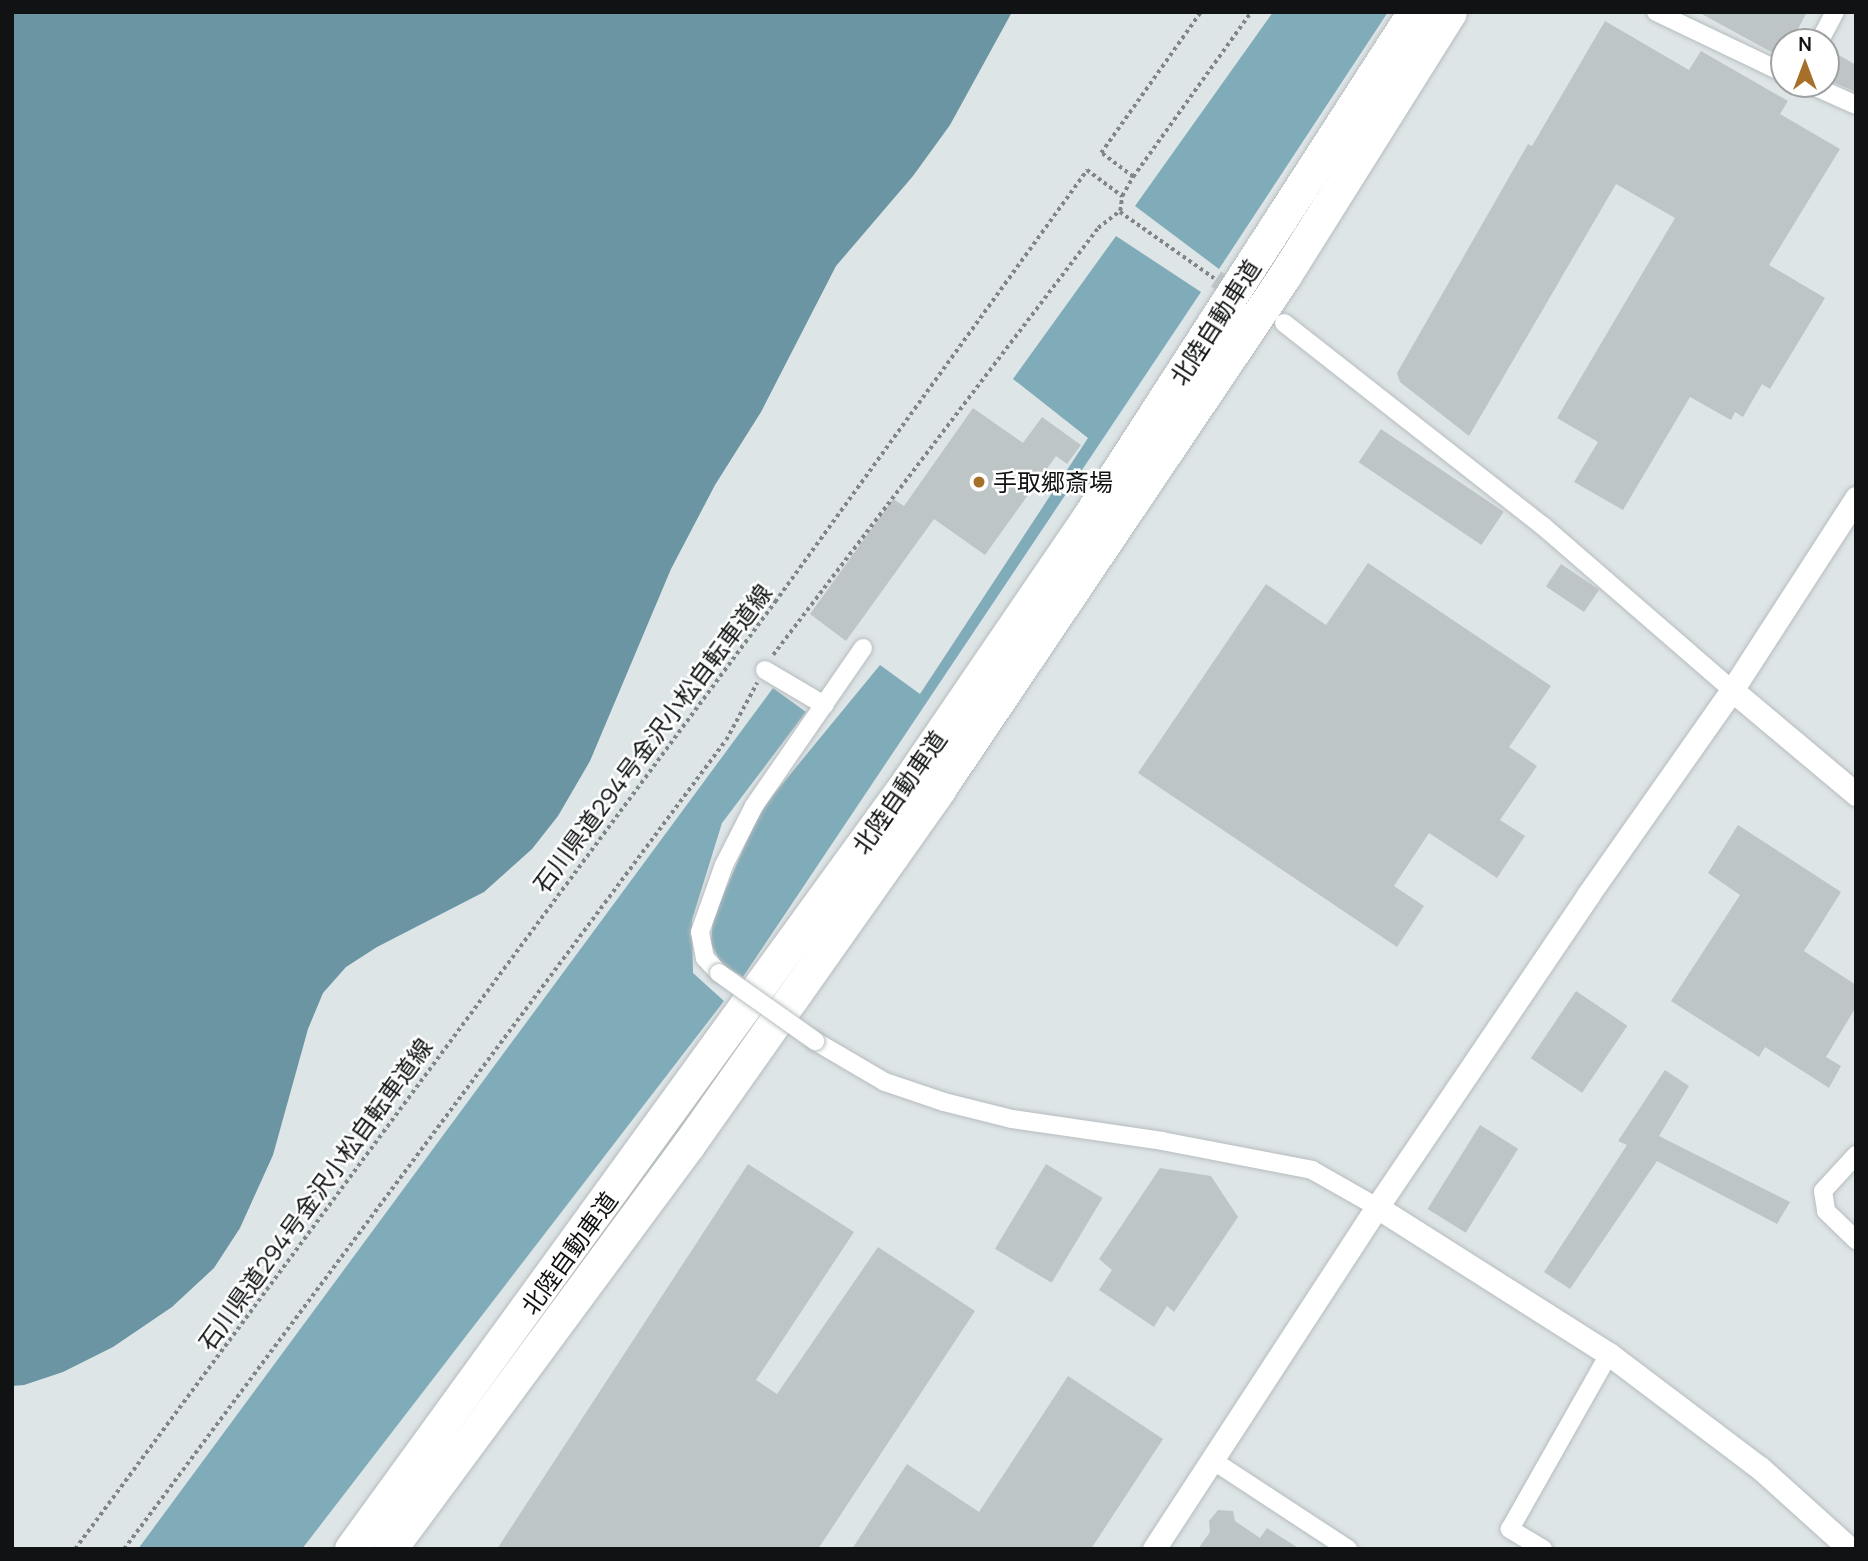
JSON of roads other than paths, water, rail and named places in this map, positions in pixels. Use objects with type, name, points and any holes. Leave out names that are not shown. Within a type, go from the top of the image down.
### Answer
[{"type":"highway","name":"北陸自動車道","points":[[351,1549],[909,780],[1089,516],[1414,12]]},
{"type":"highway","name":"北陸自動車道","points":[[390,1549],[689,1144],[939,789],[1285,275],[1450,12]]},
{"type":"street","points":[[1656,12],[1770,66]]},
{"type":"street","points":[[1826,28],[1835,12]]},
{"type":"street","points":[[1840,98],[1856,105]]},
{"type":"street","points":[[1284,323],[1544,527],[1856,794]]},
{"type":"street","points":[[1154,1549],[1377,1207],[1588,895],[1732,690],[1856,498]]},
{"type":"street","points":[[863,649],[754,806],[707,907],[700,932],[705,958],[719,973],[815,1041],[885,1082],[944,1102],[1012,1119],[1162,1141],[1312,1170],[1377,1207],[1609,1354],[1760,1468],[1850,1549]]},
{"type":"street","points":[[765,670],[824,705]]},
{"type":"street","points":[[1856,1155],[1823,1191],[1826,1211],[1856,1240]]},
{"type":"street","points":[[1542,1549],[1510,1529],[1609,1354]]},
{"type":"street","points":[[1212,1460],[1348,1549]]},
{"type":"tunnel","points":[[1216,279],[1240,295]]},
{"type":"place","name":"手取郷斎場","points":[[979,482]]}]
